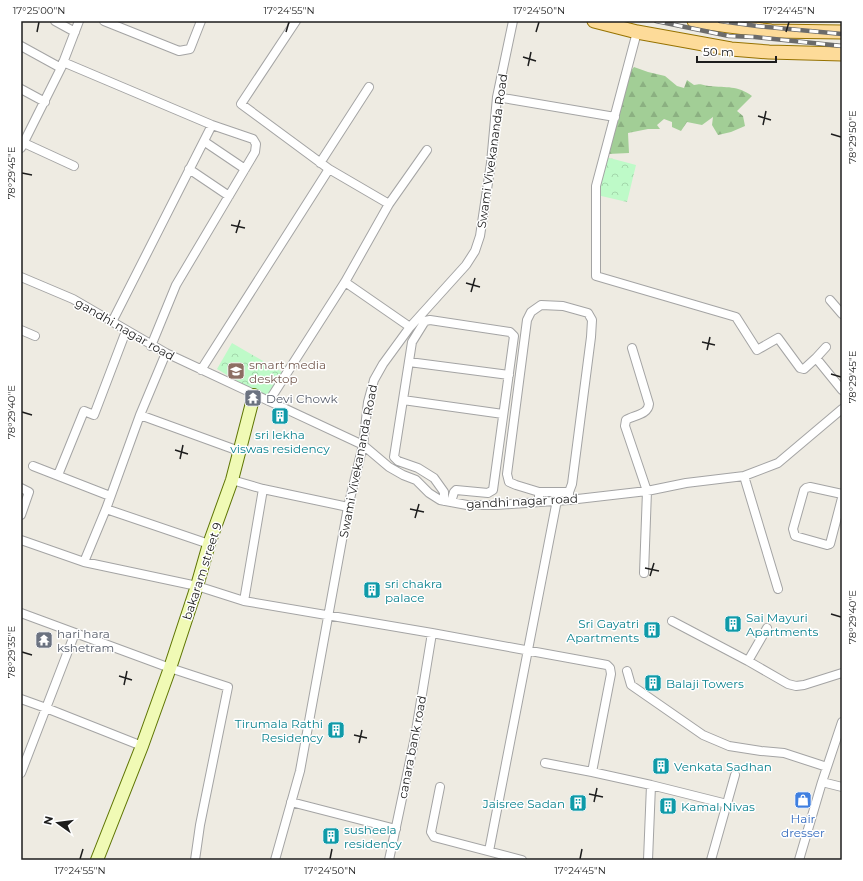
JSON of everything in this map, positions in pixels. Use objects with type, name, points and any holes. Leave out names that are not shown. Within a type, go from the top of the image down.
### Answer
[{"type":"main road","points":[[594,21],[637,32],[731,49],[768,52],[842,54]]},
{"type":"main road","points":[[694,21],[771,31],[842,32]]},
{"type":"main road","points":[[768,52],[771,31]]},
{"type":"street","points":[[55,21],[75,32]]},
{"type":"street","points":[[74,166],[22,146],[62,65],[79,21]]},
{"type":"street","points":[[104,21],[179,51],[190,49],[201,21]]},
{"type":"street","points":[[296,21],[241,104],[320,163],[389,204]]},
{"type":"street","name":"Swami Vivekananda Road","points":[[275,860],[300,771],[348,507],[362,445],[368,402],[374,380],[383,364],[410,327],[466,265],[475,251],[480,236],[491,163],[497,97],[513,21]]},
{"type":"street","points":[[637,32],[596,186],[596,276],[736,317],[757,350],[778,338],[800,368],[804,369],[826,347]]},
{"type":"street","points":[[21,46],[62,65],[212,125],[253,139],[256,144],[256,152],[176,285],[151,346]]},
{"type":"street","points":[[320,163],[369,87]]},
{"type":"street","points":[[21,89],[45,102]]},
{"type":"street","points":[[497,97],[615,116]]},
{"type":"street","points":[[112,322],[189,169],[205,142],[212,125]]},
{"type":"street","points":[[205,142],[245,169]]},
{"type":"street","points":[[269,401],[345,282],[389,204],[427,150]]},
{"type":"street","points":[[189,169],[229,196]]},
{"type":"street","points":[[201,370],[329,169]]},
{"type":"street","name":"gandhi nagar road","points":[[21,277],[73,299],[151,346],[362,445],[389,467],[416,480],[429,493],[440,500],[448,502],[468,505],[497,505],[539,502],[557,500],[569,496],[647,491],[686,483],[744,476],[778,463],[842,409]]},
{"type":"street","points":[[345,282],[410,327]]},
{"type":"street","points":[[830,300],[842,314]]},
{"type":"street","points":[[541,305],[575,308],[588,313],[592,320],[572,484],[569,496],[539,492],[509,482],[507,474],[527,320],[531,312],[541,305]]},
{"type":"street","points":[[430,320],[512,333],[514,336],[493,490],[488,493],[458,489],[454,492],[448,502],[443,491],[434,478],[418,468],[398,461],[394,457],[412,342],[425,321],[430,320]]},
{"type":"street","points":[[21,330],[35,336]]},
{"type":"street","points":[[58,475],[84,411],[94,414],[126,331]]},
{"type":"street","points":[[632,348],[648,404],[646,412],[630,417],[626,420],[625,426],[647,491],[644,573]]},
{"type":"street","points":[[84,562],[106,509],[140,415],[166,353]]},
{"type":"street","points":[[816,358],[842,390]]},
{"type":"street","points":[[409,362],[509,375]]},
{"type":"street","name":"bakaram street 9","points":[[97,860],[142,746],[170,668],[209,544],[232,480],[254,395]]},
{"type":"street","points":[[403,400],[503,414]]},
{"type":"street","points":[[140,415],[239,451]]},
{"type":"street","points":[[33,466],[110,496]]},
{"type":"street","points":[[744,476],[778,589]]},
{"type":"street","points":[[232,480],[263,489],[348,507]]},
{"type":"street","points":[[842,494],[810,487],[806,488],[804,490],[793,529],[795,536],[827,545],[830,544],[842,498]]},
{"type":"street","points":[[21,488],[29,492],[21,515]]},
{"type":"street","points":[[244,601],[263,489]]},
{"type":"street","points":[[443,491],[454,492]]},
{"type":"street","points":[[539,492],[539,502]]},
{"type":"street","points":[[489,851],[557,500]]},
{"type":"street","points":[[106,509],[209,544]]},
{"type":"street","points":[[21,540],[84,562],[197,586],[244,601],[607,665],[610,668],[611,674],[592,772]]},
{"type":"street","points":[[21,613],[170,668],[228,687],[200,825],[195,860]]},
{"type":"street","points":[[672,621],[788,684],[796,686],[804,685],[842,673]]},
{"type":"street","points":[[748,661],[767,628]]},
{"type":"street","points":[[21,773],[75,633]]},
{"type":"street","name":"canara bank road","points":[[389,860],[415,737],[432,633]]},
{"type":"street","points":[[628,671],[631,685],[703,735],[729,746],[784,753],[827,767]]},
{"type":"street","points":[[21,699],[142,746]]},
{"type":"street","points":[[799,860],[822,782],[842,722]]},
{"type":"street","points":[[545,763],[651,785],[726,804]]},
{"type":"street","points":[[711,860],[735,775]]},
{"type":"street","points":[[822,782],[842,787]]},
{"type":"street","points":[[648,860],[651,785]]},
{"type":"street","points":[[440,787],[431,832],[434,837],[522,860]]},
{"type":"street","points":[[291,802],[396,829]]},
{"type":"green space","points":[[634,67],[665,76],[677,86],[684,88],[687,80],[694,85],[700,84],[732,88],[747,92],[752,96],[737,111],[743,116],[745,126],[731,132],[718,135],[712,125],[713,117],[702,125],[687,122],[681,131],[672,127],[672,122],[664,119],[657,125],[660,129],[648,129],[628,133],[629,153],[608,154],[630,72]]},
{"type":"green space","points":[[606,157],[636,165],[627,202],[597,195]]},
{"type":"green space","points":[[232,343],[282,372],[267,399],[217,369]]},
{"type":"railway","points":[[656,21],[729,36],[755,37],[842,46]]},
{"type":"railway","points":[[720,21],[842,34]]},
{"type":"place","name":"smart media desktop","points":[[236,371]]},
{"type":"place","name":"Devi Chowk","points":[[253,398]]},
{"type":"place","name":"sri lekha viswas residency","points":[[280,416]]},
{"type":"place","name":"sri chakra palace","points":[[372,590]]},
{"type":"place","name":"Sai Mayuri Apartments","points":[[733,624]]},
{"type":"place","name":"Sri Gayatri Apartments","points":[[652,630]]},
{"type":"place","name":"hari hara kshetram","points":[[44,640]]},
{"type":"place","name":"Balaji Towers","points":[[653,683]]},
{"type":"place","name":"Tirumala Rathi Residency","points":[[336,730]]},
{"type":"place","name":"Venkata Sadhan","points":[[661,766]]},
{"type":"place","name":"Hair dresser","points":[[803,800]]},
{"type":"place","name":"Jaisree Sadan","points":[[578,803]]},
{"type":"place","name":"Kamal Nivas","points":[[668,806]]},
{"type":"place","name":"susheela residency","points":[[331,836]]}]
